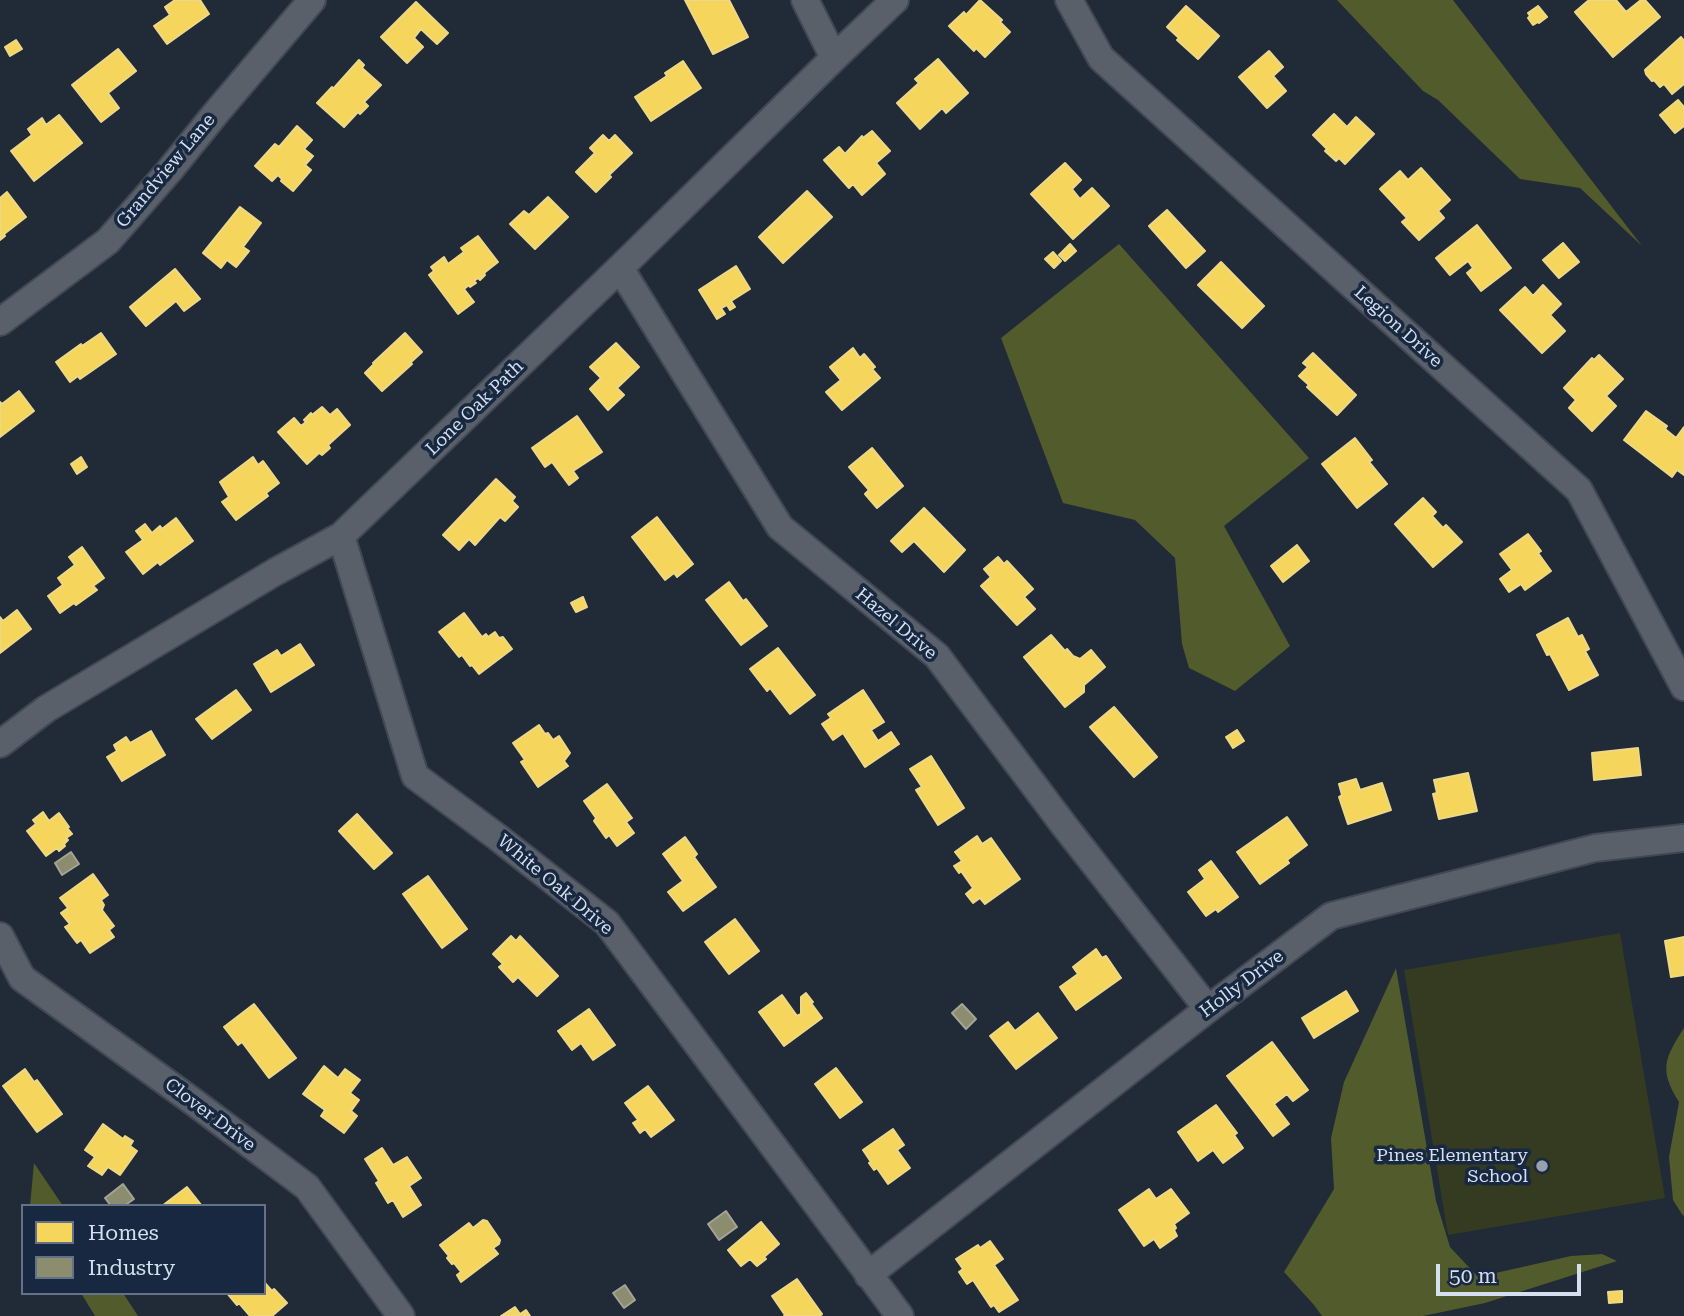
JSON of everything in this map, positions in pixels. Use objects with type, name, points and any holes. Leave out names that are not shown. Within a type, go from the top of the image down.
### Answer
[{"type":"street","name":"Grandview Lane","points":[[0,322],[108,241],[312,0]]},
{"type":"street","points":[[805,0],[834,58]]},
{"type":"street","name":"Lone Oak Path","points":[[0,744],[46,709],[275,572],[341,536],[895,0]]},
{"type":"street","name":"Legion Drive","points":[[1069,0],[1101,58],[1579,491],[1684,687]]},
{"type":"street","name":"Hazel Drive","points":[[620,268],[780,527],[937,656],[1063,824],[1208,1009]]},
{"type":"street","name":"White Oak Drive","points":[[341,536],[415,776],[607,923],[900,1316]]},
{"type":"street","name":"Holly Drive","points":[[868,1275],[1331,916],[1595,848],[1684,838]]},
{"type":"street","name":"Clover Drive","points":[[0,936],[22,978],[307,1187],[401,1316]]},
{"type":"green space","points":[[1337,0],[1453,0],[1642,246],[1580,188],[1520,179],[1438,100],[1423,91]]},
{"type":"green space","points":[[1119,244],[1309,458],[1224,526],[1290,646],[1235,691],[1189,668],[1182,644],[1175,558],[1135,520],[1063,503],[1001,338]]},
{"type":"green space","points":[[1620,933],[1665,1198],[1448,1235],[1404,970]]},
{"type":"green space","points":[[1396,968],[1436,1201],[1450,1247],[1478,1277],[1571,1256],[1602,1254],[1617,1261],[1485,1303],[1423,1316],[1322,1316],[1284,1272],[1334,1189],[1331,1138],[1344,1082]]},
{"type":"green space","points":[[1684,1028],[1683,1216],[1673,1200],[1669,1157],[1679,1102],[1669,1081],[1666,1065]]},
{"type":"green space","points":[[34,1163],[62,1204],[30,1204]]},
{"type":"green space","points":[[82,1295],[124,1295],[138,1316],[95,1316]]},
{"type":"building: Homes","points":[[175,0],[200,0],[209,14],[167,44],[154,26],[170,15],[165,7]]},
{"type":"building: Homes","points":[[685,0],[729,0],[748,37],[713,54]]},
{"type":"building: Homes","points":[[980,0],[1002,20],[1000,22],[1010,32],[985,57],[976,48],[974,51],[949,26],[964,12],[966,15]]},
{"type":"building: Homes","points":[[1589,0],[1616,0],[1626,12],[1641,0],[1645,0],[1660,17],[1613,57],[1575,12]]},
{"type":"building: Homes","points":[[416,2],[448,33],[437,44],[421,29],[414,38],[423,47],[407,63],[381,37]]},
{"type":"building: Homes","points":[[1186,6],[1219,36],[1198,59],[1167,27]]},
{"type":"building: Homes","points":[[1538,6],[1547,17],[1533,25],[1528,13]]},
{"type":"building: Homes","points":[[1681,37],[1684,41],[1684,84],[1672,94],[1664,84],[1660,87],[1652,81],[1645,70]]},
{"type":"building: Homes","points":[[16,40],[22,49],[10,56],[5,47]]},
{"type":"building: Homes","points":[[118,49],[136,71],[108,93],[119,108],[101,122],[72,85]]},
{"type":"building: Homes","points":[[1269,51],[1283,67],[1273,76],[1286,91],[1267,108],[1239,77]]},
{"type":"building: Homes","points":[[938,59],[968,93],[946,113],[942,108],[920,129],[897,103],[919,83],[915,79]]},
{"type":"building: Homes","points":[[359,60],[364,65],[362,68],[381,85],[364,102],[368,106],[344,127],[317,103]]},
{"type":"building: Homes","points":[[683,61],[701,88],[651,121],[635,97],[667,76],[665,73]]},
{"type":"building: Homes","points":[[1678,100],[1684,107],[1684,126],[1675,133],[1660,115]]},
{"type":"building: Homes","points":[[1334,114],[1347,127],[1356,117],[1374,134],[1345,164],[1339,158],[1336,161],[1313,135]]},
{"type":"building: Homes","points":[[59,115],[82,143],[34,181],[11,151],[32,135],[28,129],[42,118],[46,125]]},
{"type":"building: Homes","points":[[297,126],[312,140],[304,149],[313,156],[305,165],[311,170],[293,191],[278,175],[272,181],[255,166],[275,144],[279,147]]},
{"type":"building: Homes","points":[[872,131],[890,151],[876,163],[885,174],[862,195],[853,184],[849,188],[824,160],[839,147],[845,154],[862,136],[863,138]]},
{"type":"building: Homes","points":[[603,135],[609,141],[615,135],[632,153],[596,192],[576,172],[595,153],[590,148]]},
{"type":"building: Homes","points":[[1065,163],[1081,180],[1072,189],[1080,199],[1092,188],[1109,206],[1073,239],[1031,194]]},
{"type":"building: Homes","points":[[1421,168],[1450,200],[1438,211],[1444,218],[1419,240],[1402,222],[1407,218],[1380,189],[1400,171],[1408,180]]},
{"type":"building: Homes","points":[[807,191],[832,217],[783,263],[759,237]]},
{"type":"building: Homes","points":[[7,192],[26,217],[0,240],[0,198]]},
{"type":"building: Homes","points":[[548,197],[568,217],[535,249],[510,224],[524,211],[529,215]]},
{"type":"building: Homes","points":[[240,207],[261,223],[243,247],[249,251],[236,267],[227,260],[221,268],[203,253]]},
{"type":"building: Homes","points":[[1167,210],[1205,251],[1186,268],[1149,226]]},
{"type":"building: Homes","points":[[1477,225],[1511,268],[1481,291],[1467,273],[1473,268],[1468,261],[1450,275],[1436,258]]},
{"type":"building: Homes","points":[[478,236],[498,262],[484,273],[480,280],[478,278],[474,281],[476,283],[464,289],[474,302],[458,314],[429,275],[434,271],[431,267],[444,257],[448,264],[464,252],[461,248]]},
{"type":"building: Homes","points":[[1563,243],[1579,262],[1559,278],[1543,260]]},
{"type":"building: Homes","points":[[1070,244],[1076,251],[1065,261],[1059,255]]},
{"type":"building: Homes","points":[[1053,252],[1061,261],[1054,268],[1045,259]]},
{"type":"building: Homes","points":[[1221,262],[1264,306],[1242,328],[1198,285]]},
{"type":"building: Homes","points":[[736,266],[750,289],[731,301],[735,307],[730,310],[727,305],[721,308],[725,314],[717,319],[699,290]]},
{"type":"building: Homes","points":[[175,269],[200,299],[184,311],[176,301],[146,326],[130,307]]},
{"type":"building: Homes","points":[[1543,285],[1561,304],[1550,315],[1565,331],[1542,353],[1500,310],[1525,287],[1533,296]]},
{"type":"building: Homes","points":[[101,333],[116,354],[80,379],[78,376],[70,382],[56,362]]},
{"type":"building: Homes","points":[[405,333],[422,352],[382,391],[365,373]]},
{"type":"building: Homes","points":[[616,343],[639,367],[617,388],[624,395],[608,410],[590,389],[601,378],[590,367]]},
{"type":"building: Homes","points":[[853,348],[860,358],[864,354],[880,378],[842,410],[826,392],[841,380],[830,367]]},
{"type":"building: Homes","points":[[1313,353],[1356,395],[1337,415],[1299,376],[1308,367],[1303,363]]},
{"type":"building: Homes","points":[[1599,355],[1623,379],[1606,396],[1616,406],[1592,431],[1569,408],[1576,400],[1564,388],[1592,358],[1594,360]]},
{"type":"building: Homes","points":[[19,391],[34,411],[0,437],[0,402],[2,404]]},
{"type":"building: Homes","points":[[322,407],[330,415],[337,409],[350,425],[328,445],[330,448],[322,455],[319,453],[307,464],[278,432],[294,418],[301,426],[311,413],[312,415]]},
{"type":"building: Homes","points":[[1646,411],[1667,426],[1665,429],[1676,438],[1684,427],[1684,475],[1677,470],[1672,477],[1624,440]]},
{"type":"building: Homes","points":[[577,416],[602,452],[573,471],[578,478],[569,485],[552,462],[545,467],[532,448]]},
{"type":"building: Homes","points":[[1355,438],[1372,460],[1369,462],[1387,484],[1357,508],[1322,464]]},
{"type":"building: Homes","points":[[872,448],[903,486],[877,508],[865,494],[869,490],[849,467]]},
{"type":"building: Homes","points":[[81,457],[87,467],[77,474],[71,464]]},
{"type":"building: Homes","points":[[253,457],[258,465],[263,461],[279,483],[266,493],[268,496],[236,520],[222,502],[229,497],[220,482]]},
{"type":"building: Homes","points":[[496,479],[515,497],[512,501],[518,507],[505,521],[500,517],[475,545],[469,539],[459,550],[443,535]]},
{"type":"building: Homes","points":[[1423,498],[1436,512],[1432,516],[1443,528],[1446,525],[1462,542],[1433,567],[1395,524]]},
{"type":"building: Homes","points":[[924,508],[965,550],[944,572],[914,541],[902,552],[891,541]]},
{"type":"building: Homes","points":[[657,517],[693,564],[677,577],[674,573],[665,580],[632,537]]},
{"type":"building: Homes","points":[[176,518],[193,541],[143,574],[126,552],[143,540],[136,531],[145,524],[152,533]]},
{"type":"building: Homes","points":[[1528,534],[1551,571],[1525,590],[1521,584],[1509,592],[1500,579],[1512,570],[1500,554]]},
{"type":"building: Homes","points":[[1297,545],[1309,561],[1283,582],[1271,566]]},
{"type":"building: Homes","points":[[82,547],[104,578],[93,586],[97,590],[60,613],[48,596],[63,585],[58,578],[75,565],[69,557]]},
{"type":"building: Homes","points":[[998,557],[1004,564],[1007,561],[1033,589],[1024,597],[1035,609],[1017,625],[981,586],[991,577],[984,569]]},
{"type":"building: Homes","points":[[729,582],[767,626],[741,645],[706,600]]},
{"type":"building: Homes","points":[[583,597],[587,607],[576,612],[571,603]]},
{"type":"building: Homes","points":[[17,610],[31,629],[0,653],[0,617],[3,621]]},
{"type":"building: Homes","points":[[464,613],[482,637],[486,634],[488,637],[495,632],[499,638],[503,637],[512,649],[479,674],[462,655],[459,657],[439,632]]},
{"type":"building: Homes","points":[[1568,618],[1578,637],[1582,635],[1589,649],[1585,651],[1598,675],[1569,690],[1537,635]]},
{"type":"building: Homes","points":[[1051,635],[1065,651],[1067,649],[1080,659],[1091,650],[1105,667],[1084,685],[1084,692],[1065,707],[1024,657]]},
{"type":"building: Homes","points":[[300,644],[314,665],[271,692],[254,664],[277,650],[281,656]]},
{"type":"building: Homes","points":[[778,648],[815,695],[790,714],[770,688],[767,691],[750,669]]},
{"type":"building: Homes","points":[[236,690],[251,710],[212,739],[196,719]]},
{"type":"building: Homes","points":[[863,690],[884,722],[871,730],[878,741],[891,732],[899,744],[865,767],[843,733],[833,740],[822,724],[831,718],[828,714]]},
{"type":"building: Homes","points":[[1114,707],[1157,757],[1134,777],[1090,727]]},
{"type":"building: Homes","points":[[539,725],[553,740],[559,736],[570,753],[564,761],[568,766],[538,787],[521,762],[525,760],[513,743]]},
{"type":"building: Homes","points":[[1237,730],[1244,741],[1233,748],[1226,737]]},
{"type":"building: Homes","points":[[151,731],[165,755],[122,781],[107,757],[117,751],[114,745],[126,737],[130,743]]},
{"type":"building: Homes","points":[[1638,748],[1641,775],[1594,780],[1592,753]]},
{"type":"building: Homes","points":[[931,756],[964,808],[938,825],[916,790],[922,787],[910,769]]},
{"type":"building: Homes","points":[[1468,773],[1477,811],[1439,819],[1433,794],[1437,793],[1434,780]]},
{"type":"building: Homes","points":[[1356,779],[1360,790],[1382,783],[1391,810],[1348,824],[1339,797],[1342,795],[1339,784]]},
{"type":"building: Homes","points":[[607,784],[632,818],[626,822],[634,833],[617,846],[609,835],[606,838],[584,801]]},
{"type":"building: Homes","points":[[43,812],[49,821],[59,813],[72,834],[66,838],[68,840],[65,846],[46,856],[27,831],[36,824],[33,820]]},
{"type":"building: Homes","points":[[357,814],[392,853],[374,869],[339,831]]},
{"type":"building: Homes","points":[[1287,817],[1307,845],[1287,860],[1289,863],[1260,884],[1237,852]]},
{"type":"building: Homes","points":[[977,836],[982,844],[991,838],[1020,879],[985,904],[980,898],[973,903],[966,894],[973,888],[954,866],[962,861],[955,852]]},
{"type":"building: Homes","points":[[685,837],[697,854],[694,857],[716,887],[683,911],[668,892],[683,881],[663,854]]},
{"type":"building: Homes","points":[[1211,861],[1238,897],[1218,912],[1216,909],[1206,916],[1188,892],[1205,879],[1199,870]]},
{"type":"building: Homes","points":[[93,874],[108,895],[101,900],[104,905],[102,910],[114,926],[109,930],[114,937],[90,953],[81,940],[77,943],[65,927],[70,924],[61,913],[68,908],[60,898]]},
{"type":"building: Homes","points":[[428,876],[467,929],[442,948],[403,894]]},
{"type":"building: Homes","points":[[735,919],[759,951],[729,974],[705,942]]},
{"type":"building: Homes","points":[[511,936],[516,941],[520,936],[558,976],[537,996],[518,977],[513,982],[499,967],[503,964],[493,954]]},
{"type":"building: Homes","points":[[1684,937],[1684,975],[1671,977],[1665,941]]},
{"type":"building: Homes","points":[[1096,949],[1102,958],[1106,956],[1121,978],[1076,1010],[1060,987],[1078,974],[1073,967]]},
{"type":"building: Homes","points":[[1346,991],[1358,1011],[1314,1038],[1302,1018]]},
{"type":"building: Homes","points":[[806,993],[822,1018],[784,1046],[759,1012],[782,995],[797,1016],[801,1014],[801,997]]},
{"type":"building: Homes","points":[[254,1004],[296,1058],[269,1078],[242,1042],[238,1045],[224,1027]]},
{"type":"building: Homes","points":[[589,1009],[615,1045],[593,1060],[581,1043],[572,1050],[558,1031]]},
{"type":"building: Homes","points":[[1038,1013],[1057,1038],[1016,1069],[990,1036],[1008,1022],[1015,1031]]},
{"type":"building: Homes","points":[[1272,1042],[1308,1090],[1293,1101],[1287,1094],[1274,1104],[1289,1124],[1273,1136],[1227,1076]]},
{"type":"building: Homes","points":[[324,1066],[338,1078],[345,1069],[360,1080],[350,1093],[359,1100],[351,1111],[357,1116],[344,1133],[321,1116],[325,1110],[303,1094]]},
{"type":"building: Homes","points":[[836,1068],[862,1102],[840,1118],[815,1084]]},
{"type":"building: Homes","points":[[25,1069],[34,1082],[37,1080],[62,1114],[37,1132],[3,1086]]},
{"type":"building: Homes","points":[[648,1086],[674,1120],[651,1137],[645,1129],[640,1133],[633,1123],[638,1120],[625,1103]]},
{"type":"building: Homes","points":[[1216,1105],[1237,1133],[1234,1135],[1243,1148],[1223,1163],[1213,1150],[1198,1161],[1178,1132]]},
{"type":"building: Homes","points":[[103,1124],[123,1139],[125,1136],[133,1141],[130,1146],[137,1151],[120,1175],[108,1167],[102,1175],[88,1166],[95,1157],[85,1150]]},
{"type":"building: Homes","points":[[893,1129],[904,1145],[897,1150],[910,1168],[888,1184],[877,1168],[874,1170],[863,1150]]},
{"type":"building: Homes","points":[[382,1148],[393,1165],[407,1157],[421,1178],[409,1186],[421,1205],[403,1217],[393,1200],[388,1203],[376,1183],[379,1181],[365,1159]]},
{"type":"building: Homes","points":[[187,1187],[200,1204],[165,1204]]},
{"type":"building: Homes","points":[[1149,1189],[1156,1199],[1171,1189],[1189,1213],[1174,1224],[1177,1236],[1160,1248],[1154,1239],[1144,1246],[1119,1210]]},
{"type":"building: Homes","points":[[483,1220],[487,1221],[500,1240],[493,1248],[498,1254],[461,1282],[457,1275],[461,1272],[447,1258],[449,1256],[440,1245],[469,1223],[473,1228]]},
{"type":"building: Homes","points":[[761,1222],[779,1244],[757,1266],[750,1259],[741,1266],[728,1250]]},
{"type":"building: Homes","points":[[990,1241],[1003,1259],[994,1265],[1018,1300],[999,1312],[994,1305],[991,1307],[973,1280],[967,1284],[959,1272],[963,1269],[956,1259]]},
{"type":"building: Homes","points":[[797,1279],[822,1314],[820,1316],[784,1316],[772,1296]]},
{"type":"building: Homes","points":[[266,1284],[287,1303],[272,1316],[250,1316],[239,1303],[237,1305],[229,1295],[266,1295]]},
{"type":"building: Homes","points":[[1622,1291],[1622,1302],[1609,1303],[1608,1292]]},
{"type":"building: Homes","points":[[515,1307],[520,1314],[526,1310],[530,1316],[501,1316]]},
{"type":"building: Industry","points":[[71,852],[79,864],[62,875],[55,863]]},
{"type":"building: Industry","points":[[962,1004],[976,1019],[966,1029],[952,1013]]},
{"type":"building: Industry","points":[[123,1184],[134,1199],[127,1204],[110,1204],[105,1198]]},
{"type":"building: Industry","points":[[726,1211],[737,1227],[719,1240],[708,1224]]},
{"type":"building: Industry","points":[[625,1285],[635,1300],[624,1308],[613,1293]]},
{"type":"place","name":"Pines Elementary School","points":[[1542,1166]]}]
